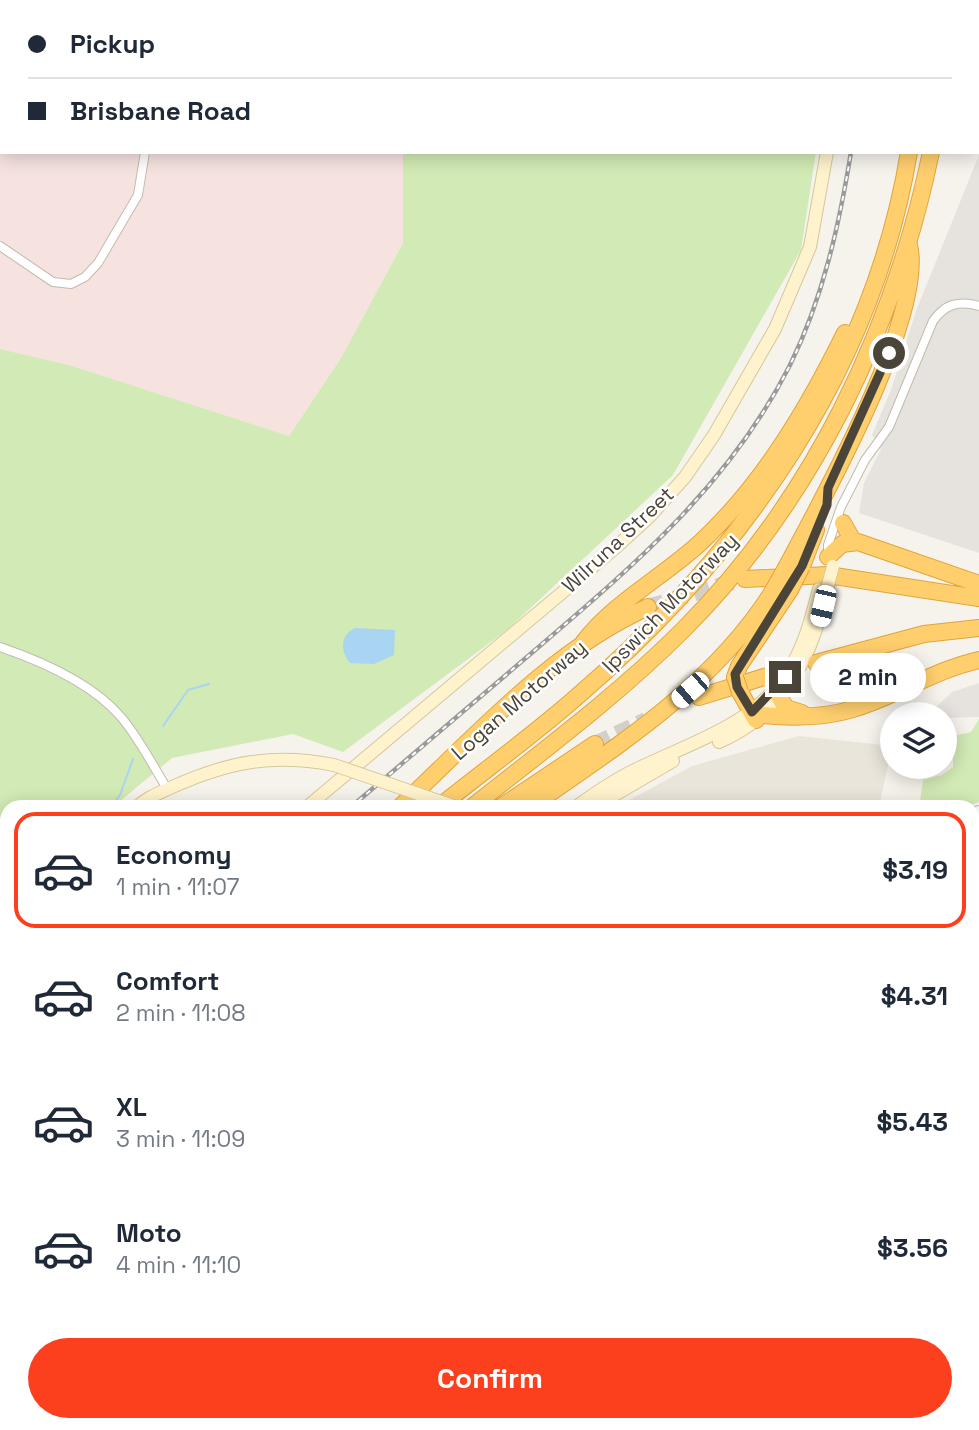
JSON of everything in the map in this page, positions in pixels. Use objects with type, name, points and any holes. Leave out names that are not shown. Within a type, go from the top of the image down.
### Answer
[{"type":"highway","name":"Ipswich Motorway","points":[[448,800],[589,686],[667,612],[742,527],[787,464],[835,377],[871,295],[898,210],[909,154]]},
{"type":"highway","name":"Ipswich Motorway","points":[[481,800],[654,658],[710,602],[801,481],[839,415],[869,353],[909,243],[931,154]]},
{"type":"highway","points":[[583,643],[595,626],[702,541],[737,504],[773,458],[836,351],[860,296],[886,221],[898,210]]},
{"type":"highway","points":[[909,243],[914,264],[894,336],[872,395],[828,488],[827,505],[736,670],[738,684],[757,716],[811,716],[856,708],[922,678],[979,660]]},
{"type":"highway","points":[[842,523],[835,555],[979,584]]},
{"type":"highway","points":[[745,579],[828,575],[979,598]]},
{"type":"highway","points":[[540,800],[690,690],[733,646],[781,590]]},
{"type":"highway","name":"Logan Motorway","points":[[408,800],[541,676],[583,643],[648,607]]},
{"type":"highway","points":[[816,663],[914,636],[979,628]]},
{"type":"highway","points":[[699,697],[777,673]]},
{"type":"highway","points":[[777,695],[788,710],[811,716]]},
{"type":"highway","points":[[512,800],[596,744]]},
{"type":"main road","name":"Wilruna Street","points":[[315,800],[614,549],[650,516],[685,477],[720,425],[775,329],[794,288],[810,247],[827,154]]},
{"type":"main road","points":[[605,800],[646,775],[724,739],[757,716],[777,695],[802,646],[835,555]]},
{"type":"main road","points":[[587,800],[625,775],[757,716]]},
{"type":"main road","points":[[146,800],[155,793],[168,790],[203,772],[238,763],[297,760],[334,765],[436,800]]},
{"type":"main road","points":[[157,800],[168,790]]},
{"type":"street","points":[[0,246],[53,282],[71,284],[85,277],[98,263],[138,195],[145,154]]},
{"type":"street","points":[[835,555],[828,545],[847,499],[864,460],[889,427],[933,321],[940,311],[957,303],[979,306]]},
{"type":"street","points":[[842,523],[847,499]]},
{"type":"street","points":[[0,647],[73,680],[109,705],[122,718],[168,790]]},
{"type":"shaded area","points":[[0,154],[403,154],[403,243],[341,358],[289,436],[69,365],[0,349]]},
{"type":"shaded area","points":[[979,155],[979,553],[859,513],[864,483],[881,449],[872,435],[891,390],[916,311]]},
{"type":"shaded area","points":[[979,683],[979,717],[957,718],[957,702],[942,702],[952,692]]},
{"type":"shaded area","points":[[799,736],[880,745],[880,779],[885,779],[880,800],[629,800],[692,766]]},
{"type":"green space","points":[[403,154],[816,154],[801,250],[673,475],[507,630],[343,752],[293,734],[172,758],[121,800],[0,800],[0,349],[69,365],[289,436],[341,358],[403,243]]},
{"type":"green space","points":[[979,719],[979,800],[920,800],[923,780],[957,779],[957,735],[971,732]]},
{"type":"water","points":[[355,628],[395,630],[394,655],[374,664],[350,663],[344,653],[343,644],[346,635]]},
{"type":"waterway","points":[[163,726],[188,690],[209,684]]},
{"type":"waterway","points":[[116,800],[133,759]]},
{"type":"tunnel","points":[[648,607],[732,582]]},
{"type":"tunnel","points":[[595,744],[646,720]]},
{"type":"railway","points":[[359,800],[613,583],[680,518],[740,446],[790,365],[812,314],[835,234],[851,154]]},
{"type":"route","points":[[785,677],[752,712],[737,687],[735,674],[782,603],[802,566],[827,505],[828,488],[889,353]]}]
